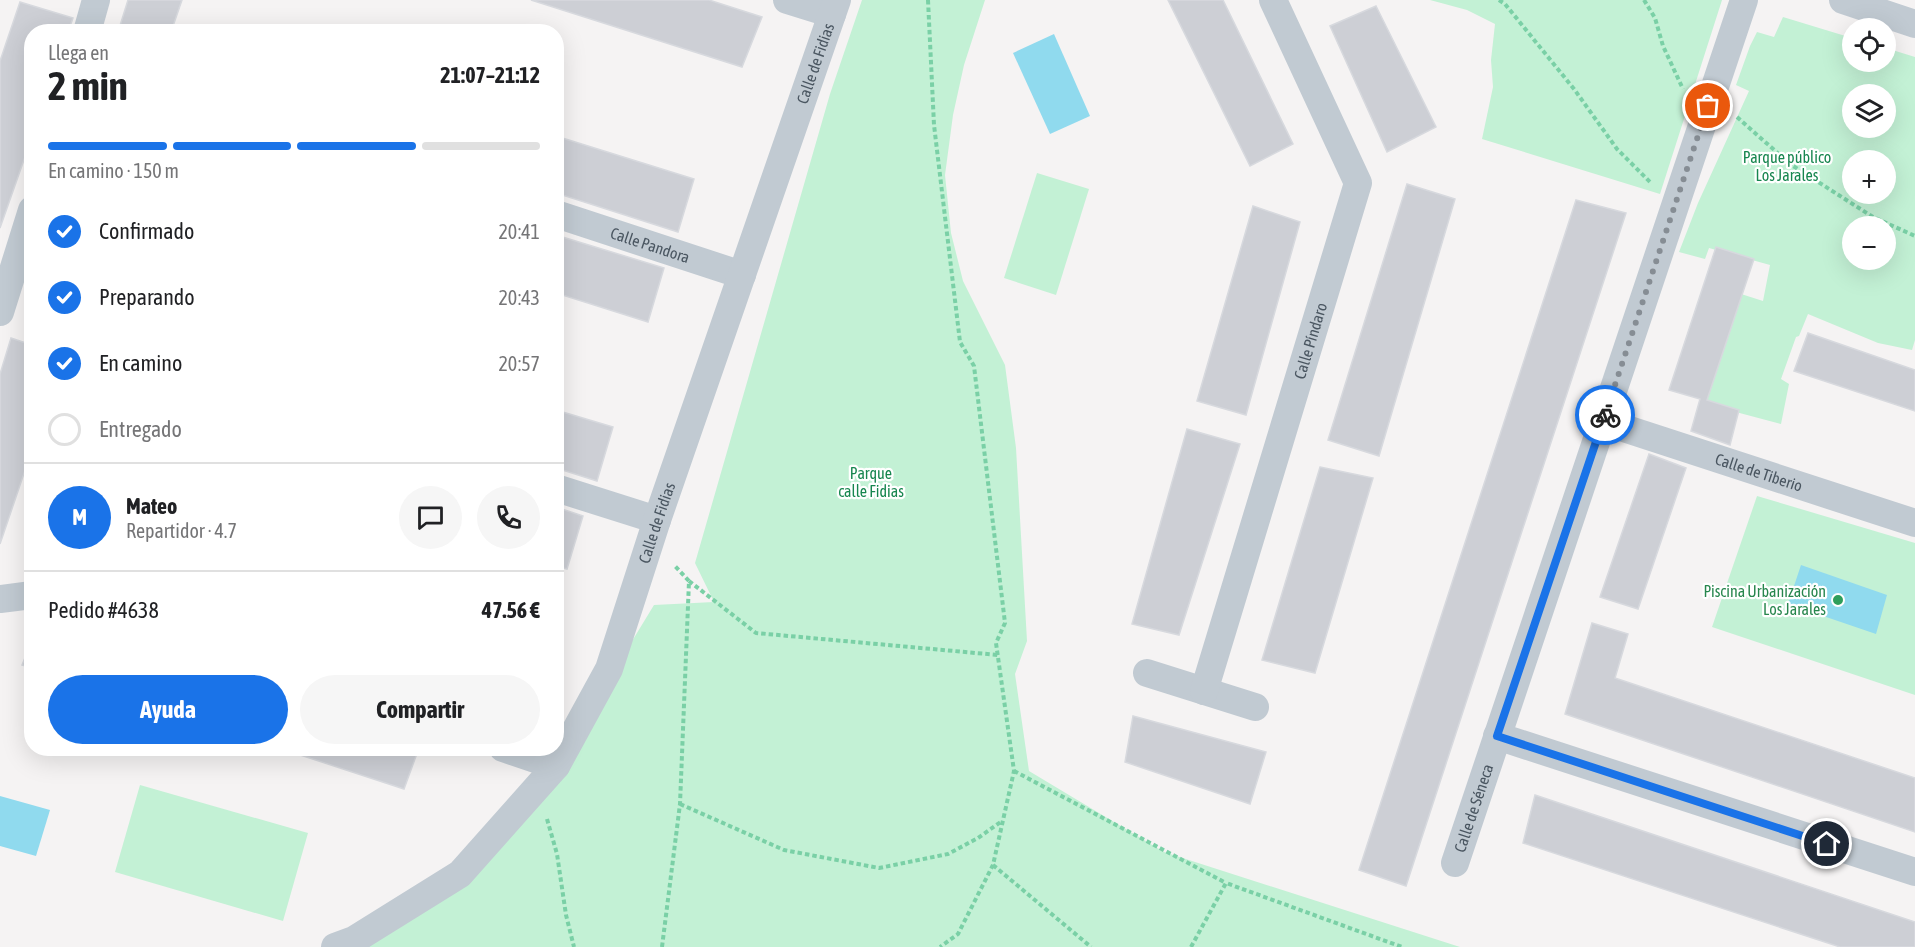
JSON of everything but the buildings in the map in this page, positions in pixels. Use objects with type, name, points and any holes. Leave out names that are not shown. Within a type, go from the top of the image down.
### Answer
[{"type":"street","points":[[89,24],[96,0]]},
{"type":"street","points":[[787,0],[834,7]]},
{"type":"street","name":"Calle Píndaro","points":[[1204,691],[1358,183],[1273,0]]},
{"type":"street","name":"Calle de Séneca","points":[[1455,863],[1744,0]]},
{"type":"street","points":[[1844,0],[1915,24]]},
{"type":"street","name":"Calle de Fidias","points":[[564,751],[609,669],[654,530],[834,7]]},
{"type":"street","name":"Calle Pandora","points":[[564,217],[742,275]]},
{"type":"street","points":[[0,312],[24,236]]},
{"type":"street","name":"Calle de Tiberio","points":[[1602,421],[1915,523]]},
{"type":"street","points":[[564,491],[654,530]]},
{"type":"street","points":[[0,599],[24,596]]},
{"type":"street","points":[[1147,673],[1255,707]]},
{"type":"street","points":[[1497,736],[1915,872]]},
{"type":"street","points":[[527,756],[556,766]]},
{"type":"street","name":"Calle de Fidias","points":[[335,947],[354,940],[460,874],[556,766],[561,756]]},
{"type":"path","points":[[928,0],[934,125],[960,342],[974,366],[1004,611],[1005,623],[996,643],[1014,771],[993,865],[958,934],[940,947]]},
{"type":"path","points":[[1499,0],[1505,4],[1574,88],[1617,150],[1647,180],[1676,200]]},
{"type":"path","points":[[1644,0],[1655,18],[1663,46],[1701,127]]},
{"type":"path","points":[[1736,117],[1790,164],[1873,217],[1915,237]]},
{"type":"path","points":[[654,530],[689,581],[756,633],[998,655]]},
{"type":"path","points":[[662,947],[680,804],[689,581]]},
{"type":"path","points":[[1014,771],[1226,883],[1402,947]]},
{"type":"path","points":[[537,787],[557,854],[566,915],[574,947]]},
{"type":"path","points":[[680,804],[784,849],[879,868],[948,854],[978,838],[1003,820]]},
{"type":"path","points":[[993,865],[1091,947]]},
{"type":"path","points":[[1191,947],[1226,883]]},
{"type":"green space","name":"Parque calle Fidias","points":[[862,0],[985,0],[964,65],[953,115],[945,175],[951,233],[963,281],[1005,365],[1016,448],[1027,641],[1015,674],[1029,771],[1164,852],[1460,947],[335,947],[460,874],[564,756],[654,605],[714,602],[695,563],[830,94]]},
{"type":"green space","points":[[1430,0],[1722,0],[1660,194],[1482,139],[1493,87],[1491,60],[1495,24],[1467,10]]},
{"type":"green space","name":"Parque público Los Jarales","points":[[1783,17],[1842,35],[1842,72],[1896,72],[1896,51],[1915,57],[1915,340],[1912,350],[1878,343],[1808,314],[1799,336],[1796,337],[1781,379],[1789,384],[1781,424],[1702,403],[1738,293],[1763,301],[1770,265],[1709,248],[1705,259],[1679,252],[1698,203],[1749,91],[1736,85],[1757,32],[1774,37]]},
{"type":"green space","points":[[1037,173],[1089,189],[1056,295],[1004,278]]},
{"type":"green space","points":[[1757,496],[1915,543],[1915,695],[1712,627]]},
{"type":"green space","points":[[140,785],[308,833],[283,921],[115,872]]},
{"type":"water","points":[[1054,34],[1090,116],[1050,134],[1013,53]]},
{"type":"water","name":"Piscina Urbanización Los Jarales","points":[[1801,565],[1887,595],[1876,634],[1788,604]]},
{"type":"water","points":[[0,796],[50,810],[36,856],[0,846]]},
{"type":"way so far","points":[[1605,415],[1708,106]]},
{"type":"place","name":"Piscina Urbanización Los Jarales","points":[[1838,600]]},
{"type":"route","points":[[1605,415],[1497,736],[1827,844]]}]
